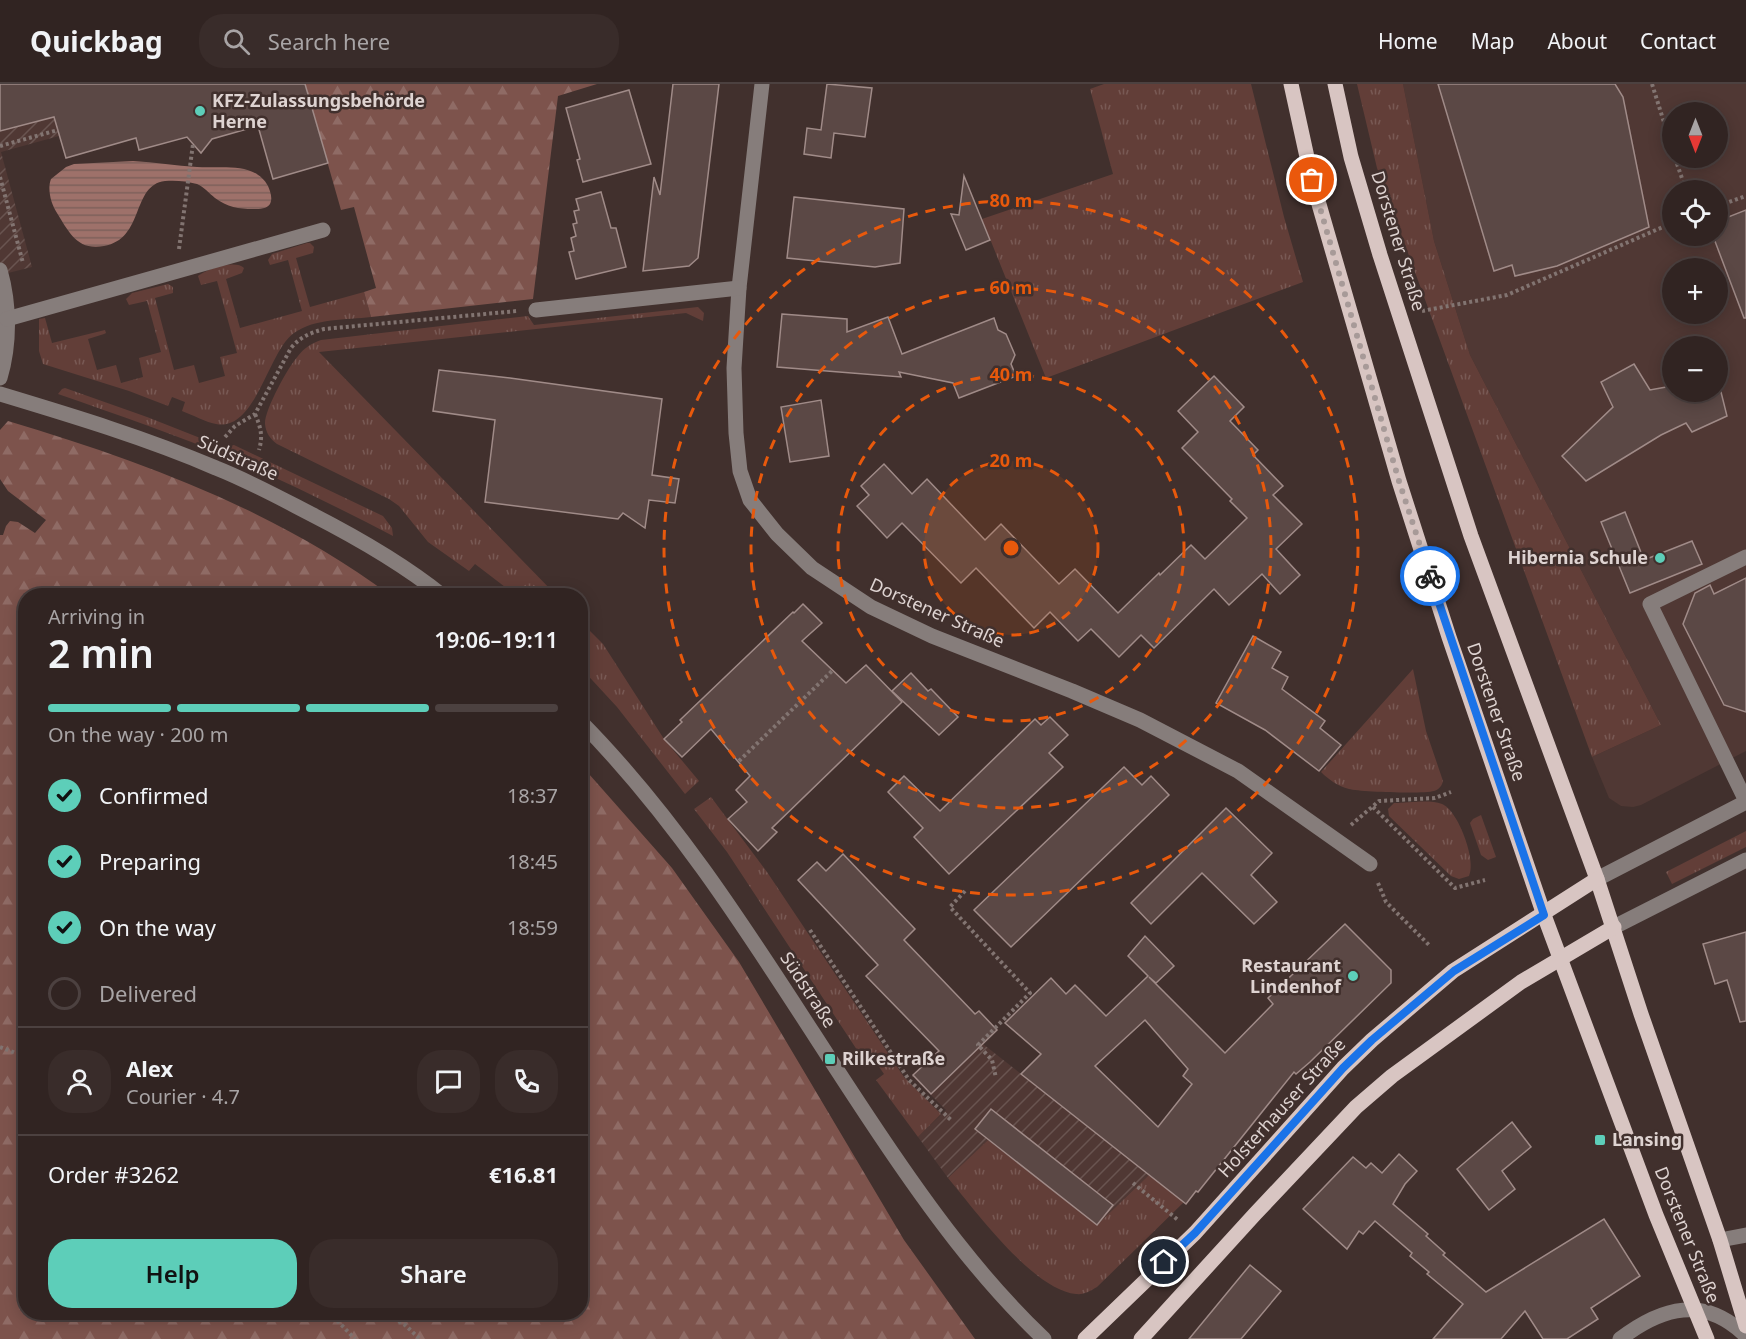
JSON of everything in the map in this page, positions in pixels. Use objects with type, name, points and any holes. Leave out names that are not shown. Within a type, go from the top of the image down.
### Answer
[{"type":"main road","name":"Dorstener Straße","points":[[1291,84],[1312,180],[1399,481],[1449,638],[1544,915],[1656,1215],[1707,1339]]},
{"type":"main road","name":"Dorstener Straße","points":[[1335,84],[1351,157],[1380,255],[1471,536],[1614,927],[1641,1014],[1720,1240],[1746,1326]]},
{"type":"main road","name":"Holsterhauser Straße","points":[[1085,1339],[1195,1233],[1343,1068],[1372,1040],[1454,971],[1597,879]]},
{"type":"main road","points":[[1141,1339],[1356,1107],[1430,1047],[1502,995],[1614,927]]},
{"type":"street","name":"Dorstener Straße","points":[[762,84],[739,288],[734,368],[740,471],[750,500],[777,534],[812,568],[871,607],[932,636],[1140,720],[1238,771],[1370,864]]},
{"type":"street","points":[[7,319],[323,230]]},
{"type":"street","points":[[0,270],[6,298],[7,319],[4,362],[0,378]]},
{"type":"street","points":[[536,310],[739,288]]},
{"type":"street","name":"Südstraße","points":[[0,394],[101,425],[216,468],[261,488],[367,543],[432,588]]},
{"type":"street","points":[[1746,557],[1650,604],[1746,801]]},
{"type":"street","name":"Südstraße","points":[[588,730],[669,824],[779,979],[891,1152],[969,1259],[1015,1311],[1044,1339]]},
{"type":"street","name":"Holsterhauser Straße","points":[[1597,879],[1746,801]]},
{"type":"street","points":[[1614,927],[1746,860]]},
{"type":"street","points":[[1720,1240],[1746,1235]]},
{"type":"street","points":[[1620,1339],[1639,1324],[1665,1313],[1696,1309],[1716,1314],[1732,1323],[1746,1336]]},
{"type":"path","points":[[1652,84],[1662,116]]},
{"type":"path","points":[[0,146],[58,130]]},
{"type":"path","points":[[182,270],[178,256],[179,233],[193,144]]},
{"type":"path","points":[[0,177],[24,267]]},
{"type":"path","points":[[1728,202],[1746,196]]},
{"type":"path","points":[[1400,315],[1507,295],[1662,227]]},
{"type":"path","points":[[225,437],[235,426],[255,414],[291,348],[309,333],[324,329],[536,310]]},
{"type":"path","points":[[255,414],[263,438],[259,450]]},
{"type":"path","points":[[739,761],[832,671]]},
{"type":"path","points":[[1334,838],[1379,801],[1436,798],[1451,792]]},
{"type":"path","points":[[1373,807],[1455,888],[1485,880]]},
{"type":"path","points":[[1370,864],[1386,902],[1430,946]]},
{"type":"path","points":[[965,891],[950,907],[1030,993],[978,1045],[992,1060],[996,1078]]},
{"type":"path","points":[[810,930],[909,1080],[952,1122]]},
{"type":"path","points":[[0,1047],[18,1054]]},
{"type":"path","points":[[1133,1183],[1195,1233]]},
{"type":"path","points":[[337,1320],[356,1339]]},
{"type":"path","points":[[397,1320],[420,1339]]},
{"type":"shaded area","points":[[0,84],[106,124],[112,145],[66,158],[59,136],[1,152],[32,267],[0,275]]},
{"type":"shaded area","name":"Hibernia Schule","points":[[1403,84],[1746,84],[1746,751],[1641,805],[1621,806],[1609,798],[1592,757],[1661,725],[1470,355],[1434,241]]},
{"type":"shaded area","points":[[133,161],[246,170],[262,178],[270,190],[271,202],[269,206],[263,208],[238,208],[220,201],[197,184],[165,181],[154,185],[147,192],[126,233],[117,241],[95,247],[80,243],[70,233],[53,205],[50,196],[51,179],[66,167],[74,164]]},
{"type":"shaded area","points":[[959,1031],[983,1044],[1149,1175],[1097,1225],[988,1140],[948,1178],[918,1137],[946,1110],[912,1076]]},
{"type":"green space","points":[[305,84],[597,84],[558,96],[533,299],[371,317],[364,292],[376,288],[354,207],[341,210]]},
{"type":"green space","points":[[1104,84],[1251,84],[1284,217],[1303,282],[1046,378],[982,219],[1113,174],[1090,89]]},
{"type":"green space","points":[[1357,84],[1403,84],[1434,241],[1470,355],[1661,725],[1592,757],[1377,168]]},
{"type":"green space","points":[[307,243],[314,247],[313,253],[296,258],[310,307],[364,292],[371,317],[321,322],[294,333],[276,356],[251,403],[241,416],[230,423],[212,423],[182,411],[185,402],[172,397],[168,406],[43,364],[39,351],[39,319],[45,318],[52,343],[105,330],[106,333],[88,339],[97,370],[116,365],[121,383],[143,377],[139,358],[161,352],[147,301],[129,305],[126,299],[132,293],[168,284],[173,287],[173,293],[155,298],[174,370],[194,365],[199,383],[225,376],[220,357],[237,353],[217,281],[201,285],[198,276],[214,268],[228,265],[235,264],[244,268],[242,273],[226,279],[240,328],[302,311],[288,260],[270,265],[268,260],[272,254]]},
{"type":"green space","points":[[698,307],[704,313],[703,321],[686,313],[319,352],[549,588],[506,588],[475,564],[469,571],[428,542],[399,506],[389,499],[277,444],[266,430],[268,409],[288,369],[303,351],[311,344],[321,340],[528,316],[534,325]]},
{"type":"green space","points":[[65,388],[223,447],[234,445],[383,516],[392,528],[393,536],[315,496],[235,460],[58,394]]},
{"type":"green space","points":[[8,421],[108,453],[207,491],[301,538],[380,588],[18,588],[18,1320],[588,1320],[588,773],[672,868],[739,962],[904,1240],[975,1339],[0,1339],[0,535],[3,535],[10,521],[18,522],[35,533],[46,520],[8,491],[0,479],[0,430]]},
{"type":"green space","points":[[588,629],[603,644],[664,739],[699,781],[685,794],[617,707],[588,676]]},
{"type":"green space","points":[[1413,669],[1426,731],[1443,781],[1440,787],[1428,792],[1366,791],[1345,788],[1327,778],[1321,772]]},
{"type":"green space","points":[[711,797],[767,872],[904,1077],[941,1114],[918,1137],[876,1080],[884,1074],[869,1052],[861,1056],[727,852],[694,809]]},
{"type":"green space","points":[[1431,802],[1448,808],[1460,825],[1468,848],[1471,869],[1469,876],[1459,879],[1451,876],[1389,816],[1388,809],[1394,803]]},
{"type":"green space","points":[[1481,815],[1496,857],[1488,860],[1481,855],[1470,823]]},
{"type":"green space","points":[[1746,831],[1746,847],[1672,884],[1666,872]]},
{"type":"green space","points":[[988,1140],[1097,1225],[1149,1175],[1184,1202],[1097,1287],[1079,1294],[1059,1289],[1042,1279],[1006,1246],[948,1178]]},
{"type":"building","points":[[0,84],[305,84],[328,163],[273,179],[258,126],[212,139],[201,153],[187,137],[139,150],[136,138],[66,158],[54,117],[0,131]]},
{"type":"building","points":[[673,84],[719,84],[698,258],[689,266],[643,271],[654,177],[660,195]]},
{"type":"building","points":[[827,84],[872,88],[865,137],[834,133],[831,158],[804,154],[807,128],[821,130]]},
{"type":"building","points":[[1438,84],[1615,84],[1623,97],[1649,227],[1557,266],[1515,276],[1512,265],[1494,271]]},
{"type":"building","points":[[629,90],[651,164],[583,182],[577,160],[580,159],[566,108]]},
{"type":"building","points":[[964,176],[990,240],[966,250],[951,214],[959,215]]},
{"type":"building","points":[[601,192],[611,228],[616,228],[626,267],[576,279],[569,252],[574,251],[571,238],[576,236],[573,224],[577,223],[574,211],[579,210],[576,199]]},
{"type":"building","points":[[794,197],[904,209],[900,263],[875,267],[787,258]]},
{"type":"building","points":[[1746,210],[1746,318],[1744,318],[1728,276],[1728,258],[1721,258],[1717,246],[1728,246],[1728,217]]},
{"type":"building","points":[[782,314],[847,319],[847,332],[888,317],[902,354],[994,318],[998,330],[1006,334],[1015,355],[1011,364],[1016,376],[959,398],[953,383],[899,372],[901,377],[777,367]]},
{"type":"building","points":[[1634,364],[1650,390],[1662,388],[1662,402],[1724,402],[1727,416],[1692,432],[1686,423],[1661,435],[1586,481],[1562,456],[1613,407],[1601,382]]},
{"type":"building","points":[[439,370],[662,399],[652,475],[679,479],[675,503],[649,500],[645,528],[623,513],[618,519],[485,502],[495,420],[433,411]]},
{"type":"building","points":[[1214,376],[1244,407],[1230,421],[1258,450],[1253,455],[1283,486],[1273,495],[1302,524],[1276,549],[1300,575],[1280,594],[1262,574],[1229,605],[1214,589],[1154,648],[1141,635],[1119,657],[1091,629],[1078,641],[1050,612],[1034,628],[976,568],[961,583],[902,523],[887,538],[857,506],[869,495],[861,486],[884,464],[912,494],[927,479],[985,540],[1001,524],[1059,584],[1075,569],[1118,613],[1191,545],[1205,559],[1247,518],[1230,501],[1232,499],[1182,448],[1198,432],[1178,411]]},
{"type":"building","points":[[821,400],[829,456],[790,462],[781,407]]},
{"type":"building","points":[[1625,512],[1644,560],[1692,541],[1702,564],[1630,593],[1601,522]]},
{"type":"building","points":[[1746,578],[1746,712],[1724,705],[1683,624],[1695,593],[1710,585],[1714,594]]},
{"type":"building","points":[[803,604],[822,623],[802,641],[846,683],[866,665],[902,702],[772,828],[777,832],[758,851],[728,819],[747,802],[736,790],[750,776],[711,729],[682,757],[664,739],[682,722],[680,720]]},
{"type":"building","points":[[1253,636],[1281,652],[1272,668],[1288,677],[1282,689],[1325,721],[1320,728],[1341,745],[1319,771],[1265,730],[1216,703]]},
{"type":"building","points":[[911,673],[928,691],[931,689],[958,717],[939,735],[892,691]]},
{"type":"building","points":[[1050,717],[1068,735],[1049,753],[1063,767],[949,874],[914,837],[923,828],[888,792],[904,776],[940,811],[1035,719],[1041,725]]},
{"type":"building","points":[[1124,767],[1142,785],[1151,776],[1169,795],[1011,947],[974,910]]},
{"type":"building","points":[[1226,808],[1272,853],[1251,875],[1277,902],[1254,924],[1202,873],[1151,924],[1131,903]]},
{"type":"building","points":[[843,854],[915,929],[904,940],[975,1014],[979,1011],[997,1030],[931,1094],[913,1075],[939,1051],[866,976],[878,965],[798,880],[817,862],[826,871]]},
{"type":"building","points":[[1345,924],[1391,970],[1391,983],[1310,1062],[1296,1074],[1294,1072],[1186,1204],[1021,1074],[1041,1054],[1005,1023],[1051,978],[1066,994],[1075,985],[1106,1016],[1148,976],[1128,956],[1145,936],[1174,966],[1156,983],[1149,977],[1225,1053],[1273,1004],[1268,998]],"holes":[[[1145,1020],[1188,1069],[1183,1076],[1192,1084],[1158,1127],[1095,1066]]]},
{"type":"building","points":[[1746,932],[1746,1021],[1740,1022],[1727,980],[1715,984],[1703,944]]},
{"type":"building","points":[[991,1109],[1113,1205],[1097,1225],[975,1129]]},
{"type":"building","points":[[1512,1122],[1531,1147],[1502,1171],[1515,1189],[1489,1210],[1457,1169]]},
{"type":"building","points":[[1399,1154],[1417,1171],[1405,1184],[1393,1204],[1428,1234],[1426,1236],[1445,1253],[1443,1255],[1486,1292],[1604,1219],[1640,1276],[1591,1308],[1598,1319],[1567,1339],[1543,1339],[1525,1311],[1501,1339],[1433,1339],[1463,1304],[1427,1274],[1429,1272],[1410,1256],[1412,1253],[1375,1221],[1363,1234],[1359,1231],[1347,1249],[1303,1209],[1353,1157],[1366,1168],[1371,1163],[1382,1173]]},
{"type":"building","points":[[1250,1265],[1281,1291],[1241,1339],[1189,1339]]},
{"type":"way so far","points":[[1312,180],[1399,481],[1430,576]]},
{"type":"place","name":"KFZ-Zulassungsbehörde Herne","points":[[200,111]]},
{"type":"place","name":"Hibernia Schule","points":[[1660,558]]},
{"type":"place","name":"Restaurant Lindenhof","points":[[1353,976]]},
{"type":"place","name":"Rilkestraße","points":[[830,1059]]},
{"type":"place","name":"Lansing","points":[[1600,1140]]},
{"type":"route","points":[[1164,1262],[1195,1233],[1343,1068],[1372,1040],[1454,971],[1544,915],[1430,576]]}]
